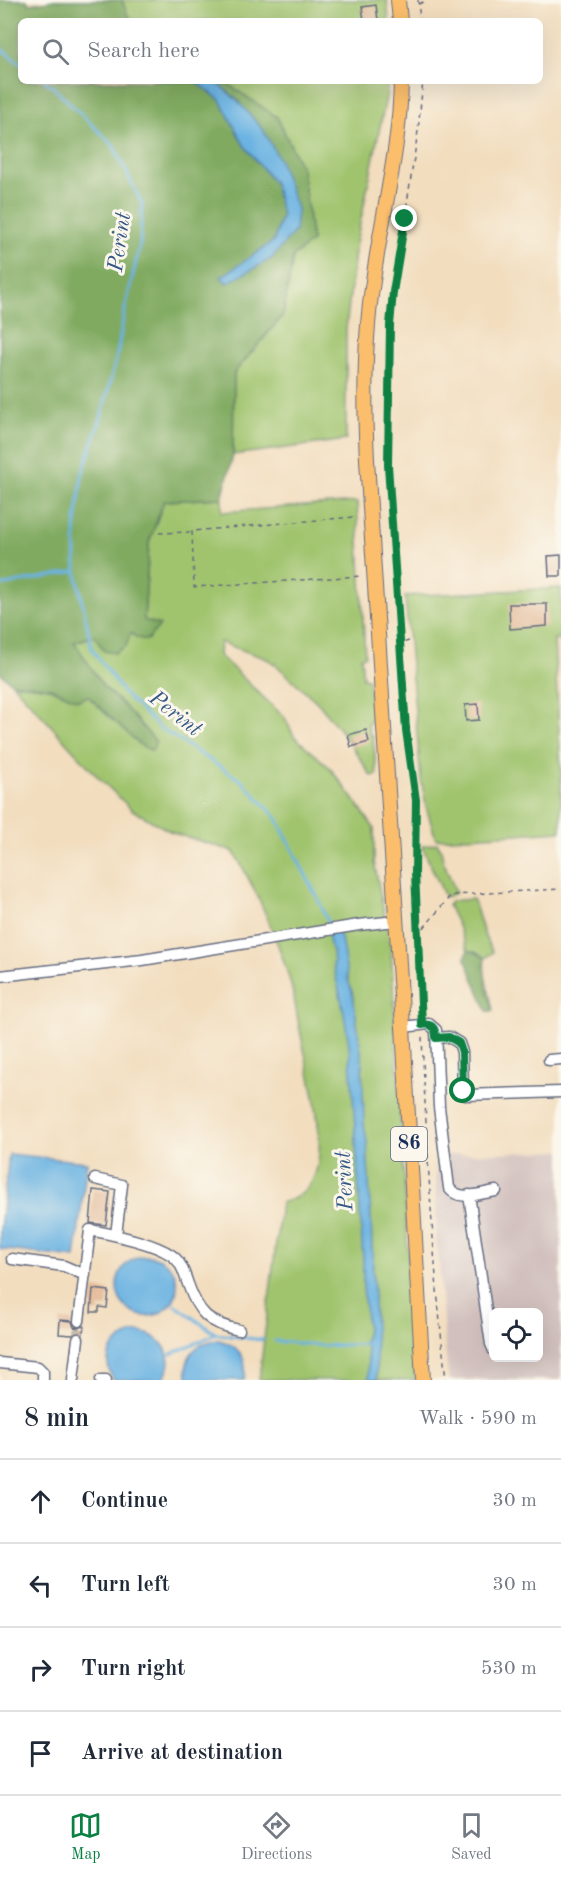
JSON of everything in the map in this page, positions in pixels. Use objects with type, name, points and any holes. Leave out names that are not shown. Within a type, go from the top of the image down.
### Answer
[{"type":"main road","points":[[398,0],[399,18]]},
{"type":"main road","name":"86","points":[[401,84],[398,134],[372,286],[366,341],[365,386],[367,460],[403,1027],[422,1374]]},
{"type":"street","points":[[0,976],[142,960],[396,921]]},
{"type":"street","points":[[403,1027],[429,1024],[436,1030],[439,1107],[446,1155],[447,1182],[452,1192],[458,1195],[469,1195],[496,1191]]},
{"type":"street","points":[[436,1038],[449,1037],[459,1043],[462,1052],[464,1094],[561,1092]]},
{"type":"street","points":[[549,1060],[561,1059]]},
{"type":"street","points":[[95,1179],[122,1185],[116,1235]]},
{"type":"street","points":[[469,1195],[489,1330]]},
{"type":"street","points":[[79,1321],[90,1230],[116,1235],[170,1255],[182,1268],[193,1299],[205,1316],[219,1325],[239,1330]]},
{"type":"street","points":[[12,1259],[64,1266],[85,1275]]},
{"type":"street","points":[[73,1380],[78,1339]]},
{"type":"street","points":[[0,1363],[38,1367],[43,1372],[43,1380]]},
{"type":"street","points":[[422,1374],[429,1380]]},
{"type":"street","points":[[101,1380],[106,1380]]},
{"type":"path","points":[[418,0],[420,18]]},
{"type":"path","points":[[418,4],[426,0]]},
{"type":"path","points":[[423,84],[418,131],[393,292],[388,355],[388,477],[406,730],[417,806],[415,873],[426,1124],[435,1267],[446,1380]]},
{"type":"path","points":[[159,533],[352,517]]},
{"type":"path","points":[[192,531],[194,587],[361,576]]},
{"type":"path","points":[[409,641],[402,643],[402,648],[410,757]]},
{"type":"path","points":[[417,935],[451,895],[561,889]]},
{"type":"shaded area","points":[[561,1151],[561,1380],[450,1380],[436,1241],[436,1155]]},
{"type":"green space","points":[[0,0],[27,0],[29,4],[55,0],[122,0],[130,18],[18,18],[18,84],[199,84],[220,100],[244,145],[274,183],[282,215],[274,241],[255,255],[271,259],[297,209],[239,101],[219,84],[228,84],[277,117],[302,169],[312,241],[293,257],[283,315],[234,373],[233,455],[222,498],[164,501],[149,542],[144,620],[160,625],[147,640],[137,638],[131,633],[126,646],[115,653],[104,651],[95,636],[74,642],[103,686],[156,742],[152,751],[140,745],[88,696],[78,700],[50,688],[12,683],[0,673]]},
{"type":"green space","points":[[122,0],[387,0],[389,18],[130,18]]},
{"type":"green space","points":[[228,84],[387,84],[356,243],[346,329],[346,440],[233,455],[234,373],[283,316],[293,257],[312,241],[302,169],[277,117]]},
{"type":"green space","points":[[222,498],[222,512],[357,502],[365,656],[361,657],[363,678],[368,679],[372,720],[368,724],[373,737],[377,775],[371,776],[348,740],[318,703],[275,664],[220,642],[219,655],[285,718],[294,736],[329,767],[374,828],[374,862],[391,948],[415,1380],[259,1380],[281,1203],[300,1195],[310,1184],[318,1165],[319,1148],[316,1108],[292,988],[279,948],[266,914],[233,851],[173,833],[132,810],[97,776],[12,683],[50,688],[78,700],[88,696],[113,721],[156,742],[103,686],[74,642],[95,636],[131,632],[147,639],[160,625],[144,620],[149,542],[164,501]]},
{"type":"green space","points":[[561,588],[561,639],[554,639],[561,768],[561,831],[436,839],[421,779],[405,596]]},
{"type":"green space","points":[[437,843],[456,893],[445,897],[422,846]]},
{"type":"green space","points":[[473,899],[493,952],[485,958],[468,951],[448,905],[451,901]]},
{"type":"green space","points":[[468,951],[485,958],[485,977],[493,1011],[487,1011],[465,958]]},
{"type":"water","points":[[199,84],[218,84],[238,101],[263,130],[279,159],[297,209],[295,231],[271,259],[227,283],[221,277],[274,241],[282,215],[274,183],[244,145],[220,100]]},
{"type":"water","points":[[336,926],[341,938],[348,980],[353,995],[362,1059],[377,1380],[369,1380],[367,1347],[361,1344],[365,1341],[367,1329],[349,1045],[326,927]]},
{"type":"water","points":[[9,1154],[87,1162],[75,1258],[0,1249]]},
{"type":"water","points":[[147,1256],[164,1261],[172,1269],[177,1286],[172,1303],[164,1311],[147,1316],[130,1311],[122,1303],[117,1286],[122,1269],[130,1261]]},
{"type":"water","points":[[140,1332],[156,1338],[166,1349],[169,1364],[163,1380],[114,1380],[108,1363],[112,1348],[123,1338]]},
{"type":"water","points":[[218,1340],[231,1345],[240,1354],[245,1365],[244,1380],[188,1380],[187,1365],[192,1352],[203,1344]]},
{"type":"building","points":[[376,5],[378,18],[364,18],[362,7]]},
{"type":"building","points":[[561,555],[561,576],[549,576],[548,556]]},
{"type":"building","points":[[509,604],[547,604],[547,626],[510,629]]},
{"type":"building","points":[[478,704],[479,720],[466,721],[465,705]]},
{"type":"building","points":[[366,730],[369,742],[351,747],[348,735]]},
{"type":"building","points":[[93,1190],[110,1192],[106,1225],[90,1223]]},
{"type":"building","points":[[93,1289],[109,1291],[107,1308],[99,1307],[99,1312],[91,1312]]},
{"type":"building","points":[[60,1320],[72,1321],[74,1327],[78,1328],[84,1326],[83,1334],[78,1332],[72,1335],[59,1334]]},
{"type":"waterway","name":"Perint","points":[[0,48],[18,62]]},
{"type":"waterway","name":"Perint","points":[[49,84],[113,145],[142,204],[140,244],[117,355],[101,418],[82,475],[75,531],[76,571],[92,649],[125,695],[160,728],[242,781],[276,817],[330,927]]},
{"type":"waterway","points":[[0,586],[76,571]]},
{"type":"waterway","points":[[175,1305],[216,1334],[263,1340]]},
{"type":"waterway","points":[[171,1354],[216,1334]]},
{"type":"waterway","points":[[275,1341],[326,1346],[363,1344]]},
{"type":"tunnel","points":[[78,1339],[79,1321]]},
{"type":"route","points":[[405,219],[390,325],[387,427],[389,490],[407,744],[417,816],[415,873],[422,1025],[433,1026],[436,1030],[436,1038],[449,1037],[459,1043],[462,1052],[463,1091]]}]
